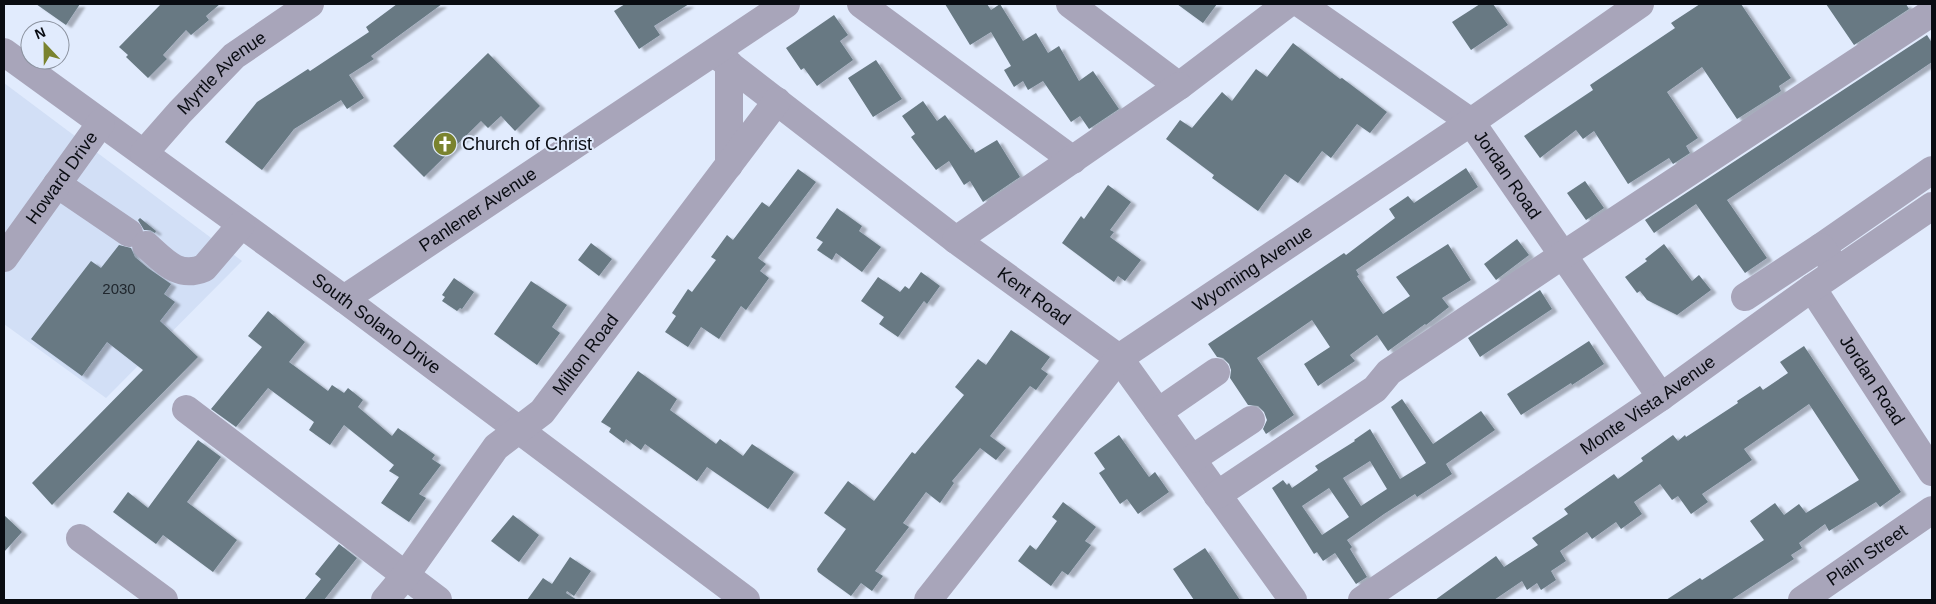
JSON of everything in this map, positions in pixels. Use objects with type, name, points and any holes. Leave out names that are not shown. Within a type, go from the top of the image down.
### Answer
[{"type":"street","name":"Myrtle Avenue","points":[[144,154],[180,112],[234,56],[310,4]]},
{"type":"street","name":"Panlener Avenue","points":[[344,299],[722,59],[786,4]]},
{"type":"street","points":[[861,4],[1073,160]]},
{"type":"street","points":[[1070,4],[1179,86]]},
{"type":"street","points":[[956,240],[1179,86],[1287,4]]},
{"type":"street","name":"Jordan Road","points":[[1301,4],[1471,122],[1661,397]]},
{"type":"street","name":"Wyoming Avenue","points":[[928,600],[1119,358],[1471,122],[1640,4]]},
{"type":"street","points":[[1217,494],[1375,390],[1389,372],[1563,255],[1926,17]]},
{"type":"street","name":"South Solano Drive","points":[[4,52],[344,299],[746,600]]},
{"type":"street","name":"Kent Road","points":[[722,59],[956,240],[1119,358],[1293,600]]},
{"type":"street","points":[[722,59],[729,165]]},
{"type":"street","name":"Milton Road","points":[[385,600],[405,576],[496,447],[542,412],[777,101]]},
{"type":"street","name":"Howard Drive","points":[[4,258],[101,123]]},
{"type":"street","points":[[1745,297],[1932,170]]},
{"type":"street","points":[[57,184],[137,239],[176,269],[183,272],[196,272],[204,268],[240,225]]},
{"type":"street","name":"Monte Vista Avenue","points":[[1362,600],[1661,397],[1812,288],[1932,206]]},
{"type":"street","points":[[1821,247],[1838,270]]},
{"type":"street","name":"Jordan Road","points":[[1812,288],[1932,472]]},
{"type":"street","points":[[1158,412],[1216,372]]},
{"type":"street","points":[[186,409],[438,600]]},
{"type":"street","points":[[1192,459],[1251,420]]},
{"type":"street","name":"Plain Street","points":[[1802,600],[1932,510]]},
{"type":"street","points":[[80,538],[164,600]]},
{"type":"shaded area","points":[[4,83],[242,261],[106,398],[4,324]]},
{"type":"building","points":[[36,4],[80,4],[69,20],[59,20]]},
{"type":"building","points":[[161,4],[220,4],[206,16],[209,20],[191,35],[186,30],[163,55],[167,59],[148,78],[126,57],[128,55],[119,47]]},
{"type":"building","points":[[397,4],[442,4],[371,56],[374,59],[349,75],[364,98],[347,109],[341,100],[294,129],[262,170],[225,142],[257,102],[308,69],[310,71],[369,32],[366,27]]},
{"type":"building","points":[[625,4],[689,4],[654,26],[660,35],[639,49],[614,11]]},
{"type":"building","points":[[945,4],[987,4],[991,10],[1000,4],[1023,41],[1036,33],[1048,53],[1059,46],[1079,81],[1093,71],[1119,109],[1089,129],[1080,116],[1071,122],[1043,81],[1028,90],[1023,81],[1014,87],[1004,70],[1011,66],[991,32],[970,45]]},
{"type":"building","points":[[1177,4],[1217,4],[1203,23]]},
{"type":"building","points":[[1480,4],[1493,4],[1508,25],[1471,50],[1452,22]]},
{"type":"building","points":[[1700,4],[1741,4],[1791,78],[1779,86],[1781,91],[1737,119],[1702,67],[1667,92],[1698,138],[1686,146],[1690,153],[1673,164],[1669,158],[1628,184],[1594,131],[1583,139],[1576,130],[1540,158],[1524,136],[1593,90],[1590,85],[1675,28],[1671,23]]},
{"type":"building","points":[[1826,4],[1906,4],[1909,9],[1854,45]]},
{"type":"building","points":[[834,15],[848,35],[840,41],[853,60],[817,86],[804,68],[801,70],[786,48]]},
{"type":"building","points":[[1927,35],[1932,43],[1932,62],[1727,200],[1767,258],[1745,273],[1696,204],[1654,233],[1645,220]]},
{"type":"building","points":[[1293,43],[1387,112],[1370,133],[1357,124],[1331,158],[1322,151],[1298,183],[1285,174],[1258,211],[1212,178],[1214,175],[1166,139],[1180,120],[1192,128],[1222,92],[1232,101],[1256,69],[1267,77]]},
{"type":"building","points":[[488,53],[540,106],[515,131],[501,116],[488,128],[481,121],[424,177],[393,146]]},
{"type":"building","points":[[876,60],[902,99],[873,117],[848,78]]},
{"type":"building","points":[[923,101],[937,121],[945,115],[975,153],[997,140],[1020,177],[983,202],[970,181],[964,185],[949,161],[936,170],[911,137],[915,134],[902,116]]},
{"type":"building","points":[[1466,168],[1478,187],[1356,270],[1359,275],[1357,276],[1383,314],[1410,296],[1396,277],[1448,244],[1471,280],[1442,298],[1449,307],[1426,325],[1388,351],[1377,335],[1350,355],[1355,361],[1318,386],[1304,364],[1330,347],[1312,320],[1257,358],[1294,415],[1266,434],[1263,429],[1267,420],[1264,412],[1258,406],[1248,405],[1230,378],[1231,370],[1229,364],[1223,358],[1217,357],[1208,344],[1344,253],[1346,255],[1395,218],[1389,209],[1408,196],[1414,203]]},
{"type":"building","points":[[798,169],[816,182],[758,258],[766,264],[760,271],[769,278],[746,310],[741,306],[719,339],[701,327],[688,347],[665,332],[676,316],[672,313],[688,289],[692,292],[716,260],[711,257],[727,235],[733,240],[762,202],[769,207]]},
{"type":"building","points":[[1585,181],[1604,208],[1586,220],[1567,193]]},
{"type":"building","points":[[1108,185],[1131,202],[1110,230],[1114,232],[1110,237],[1141,260],[1125,281],[1118,276],[1114,282],[1062,243],[1081,216],[1084,219]]},
{"type":"building","points":[[837,208],[862,226],[859,231],[881,247],[862,272],[836,253],[832,260],[817,250],[823,242],[816,238]]},
{"type":"building","points":[[140,218],[156,231],[155,233],[150,230],[144,230],[138,220]]},
{"type":"building","points":[[1517,239],[1529,255],[1496,280],[1484,264]]},
{"type":"building","points":[[591,243],[612,259],[599,276],[578,260]]},
{"type":"building","points":[[1664,244],[1692,281],[1699,275],[1711,290],[1677,315],[1647,300],[1640,291],[1637,293],[1625,277],[1647,261],[1645,259]]},
{"type":"building","points":[[119,245],[131,248],[135,257],[171,284],[164,294],[175,302],[160,321],[198,357],[52,505],[32,483],[143,370],[107,342],[82,376],[31,339],[91,261],[101,268]]},
{"type":"building","points":[[921,272],[940,286],[927,304],[924,301],[898,337],[879,324],[884,317],[861,301],[878,277],[900,292],[905,286],[909,289]]},
{"type":"building","points":[[454,278],[474,292],[462,309],[460,308],[457,311],[442,301],[445,297],[442,295]]},
{"type":"building","points":[[531,281],[567,305],[552,327],[560,333],[537,365],[494,334]]},
{"type":"building","points":[[1540,290],[1552,309],[1480,357],[1468,338]]},
{"type":"building","points":[[268,311],[305,342],[289,362],[328,391],[332,385],[344,393],[348,388],[363,400],[358,407],[392,436],[398,428],[435,455],[432,459],[441,465],[419,494],[426,498],[409,522],[381,503],[399,477],[389,471],[394,465],[344,425],[330,445],[309,430],[314,422],[268,388],[236,427],[211,409],[262,347],[248,336]]},
{"type":"building","points":[[1011,330],[1050,357],[1041,369],[1048,374],[1036,390],[1030,386],[990,436],[1006,448],[996,460],[980,448],[952,481],[954,483],[940,503],[926,492],[903,523],[909,527],[875,571],[883,576],[872,591],[861,583],[851,596],[818,572],[817,569],[846,529],[824,513],[848,481],[874,501],[912,452],[915,454],[964,395],[955,387],[978,359],[986,365]]},
{"type":"building","points":[[1589,341],[1604,364],[1521,415],[1507,394]]},
{"type":"building","points":[[1804,346],[1901,492],[1880,507],[1876,502],[1829,531],[1825,524],[1799,543],[1802,548],[1791,555],[1794,559],[1731,600],[1666,600],[1700,578],[1702,580],[1764,540],[1750,521],[1775,503],[1784,515],[1799,504],[1806,513],[1859,480],[1809,404],[1744,449],[1752,460],[1702,494],[1708,502],[1691,514],[1678,496],[1672,500],[1660,484],[1634,502],[1642,514],[1621,529],[1616,522],[1592,539],[1587,532],[1560,551],[1566,561],[1551,571],[1556,580],[1541,590],[1537,583],[1527,590],[1522,581],[1494,600],[1435,600],[1496,556],[1504,567],[1538,545],[1532,538],[1568,514],[1564,509],[1614,474],[1618,479],[1643,461],[1641,458],[1673,435],[1678,441],[1685,435],[1686,437],[1738,403],[1737,401],[1760,386],[1763,390],[1788,373],[1780,362]]},
{"type":"building","points":[[638,371],[677,399],[670,410],[716,444],[720,439],[743,456],[752,444],[794,472],[768,509],[707,467],[697,481],[645,444],[641,450],[626,439],[624,443],[609,432],[611,428],[601,422]]},
{"type":"building","points":[[1402,399],[1433,444],[1481,411],[1495,430],[1446,464],[1452,474],[1417,497],[1415,494],[1347,540],[1352,547],[1350,549],[1367,577],[1356,584],[1335,553],[1323,561],[1317,552],[1314,554],[1272,488],[1283,480],[1287,485],[1289,483],[1292,488],[1318,470],[1315,466],[1355,441],[1370,429],[1400,479],[1426,463],[1391,407]],"holes":[[[1370,461],[1387,489],[1361,506],[1343,478]],[[1329,488],[1349,517],[1322,535],[1302,506]]]},
{"type":"building","points":[[1119,435],[1149,477],[1155,472],[1169,492],[1138,514],[1127,499],[1120,504],[1099,473],[1105,469],[1094,453]]},
{"type":"building","points":[[198,440],[221,457],[187,502],[237,540],[213,572],[163,535],[156,544],[113,512],[128,492],[148,508]]},
{"type":"building","points":[[1063,502],[1096,527],[1085,541],[1091,545],[1068,575],[1062,571],[1051,586],[1018,561],[1030,545],[1036,550],[1057,521],[1052,517]]},
{"type":"building","points":[[4,515],[22,532],[4,552]]},
{"type":"building","points":[[513,515],[539,535],[519,562],[491,541]]},
{"type":"building","points":[[339,544],[357,558],[324,600],[304,600],[321,579],[315,574]]},
{"type":"building","points":[[1205,548],[1240,600],[1194,600],[1173,569]]},
{"type":"building","points":[[570,557],[591,571],[574,596],[567,591],[566,593],[577,600],[527,600],[543,578],[552,584]]},
{"type":"place","name":"Church of Christ","points":[[445,144]]}]
